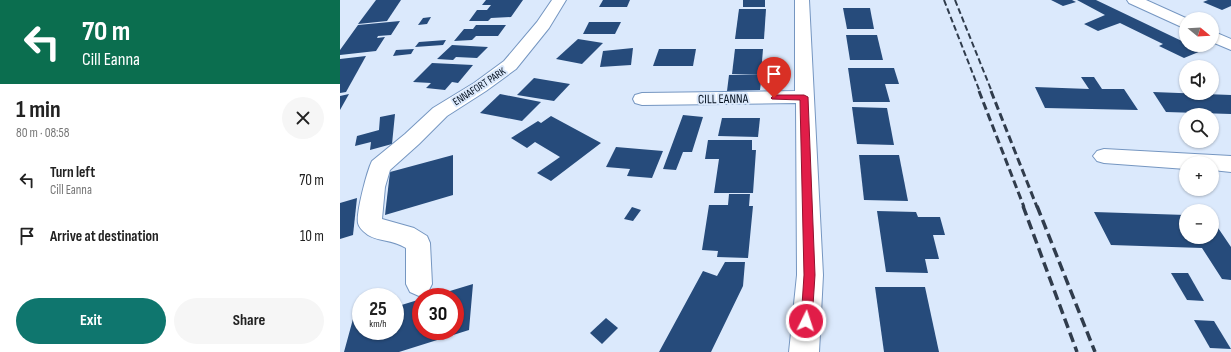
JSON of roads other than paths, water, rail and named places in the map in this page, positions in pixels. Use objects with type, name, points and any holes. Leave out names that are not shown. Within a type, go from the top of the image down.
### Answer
[{"type":"street","name":"ENNAFORT PARK","points":[[419,284],[418,243],[405,235],[378,229],[370,223],[374,187],[380,166],[412,139],[440,112],[480,87],[510,65],[543,25],[559,0]]},
{"type":"street","points":[[802,0],[810,275],[804,352]]},
{"type":"street","points":[[1134,0],[1179,21]]},
{"type":"street","points":[[1219,39],[1231,45]]},
{"type":"street","name":"CILL EANNA","points":[[642,99],[804,97]]},
{"type":"street","points":[[1104,156],[1231,164]]},
{"type":"railway","points":[[944,0],[980,92]]},
{"type":"railway","points":[[955,0],[992,92]]},
{"type":"railway","points":[[979,91],[1024,207]]},
{"type":"railway","points":[[991,91],[1037,207]]},
{"type":"railway","points":[[1023,206],[1077,352]]},
{"type":"railway","points":[[1037,206],[1095,352]]}]
